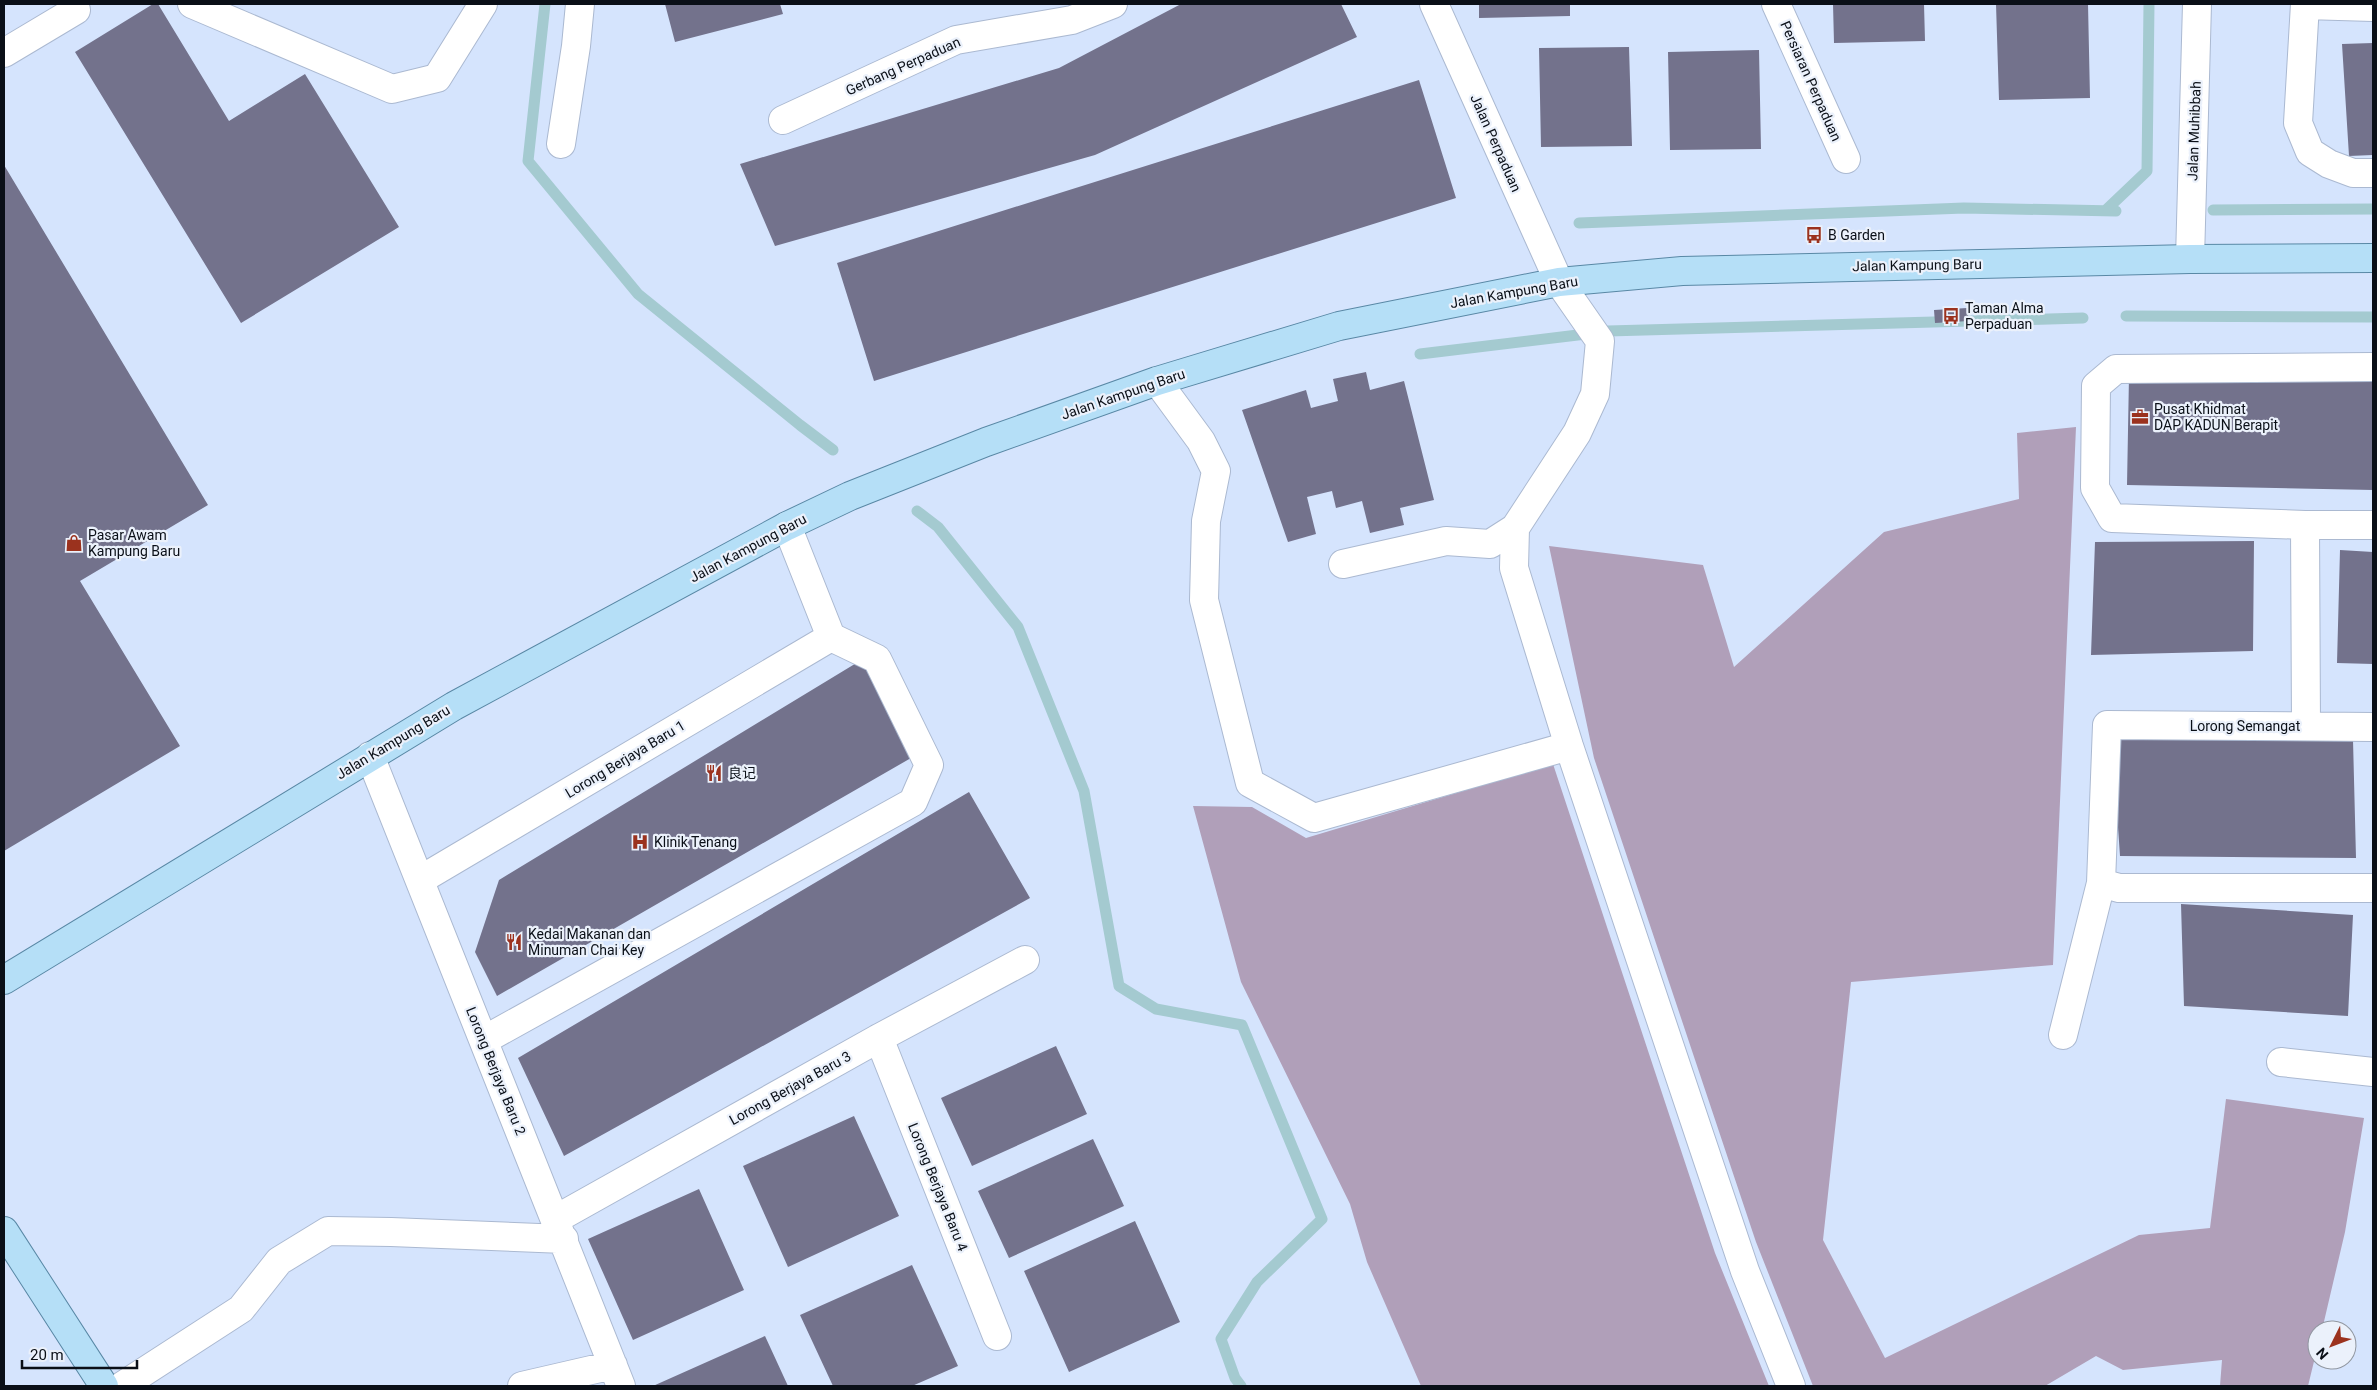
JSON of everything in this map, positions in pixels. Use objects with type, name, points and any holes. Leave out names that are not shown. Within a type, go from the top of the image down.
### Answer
[{"type":"main road","name":"Jalan Kampung Baru","points":[[4,980],[454,706],[787,526],[850,496],[977,446],[1157,381],[1339,326],[1559,282],[1682,271],[2190,259],[2373,258]]},
{"type":"main road","points":[[4,1231],[104,1386]]},
{"type":"street","points":[[192,4],[392,89],[436,78],[483,4]]},
{"type":"street","points":[[560,144],[576,46],[580,4]]},
{"type":"street","name":"Gerbang Perpaduan","points":[[783,120],[956,40],[1072,20],[1113,4]]},
{"type":"street","name":"Jalan Perpaduan","points":[[1434,4],[1559,282],[1600,341],[1595,394],[1578,433],[1515,528]]},
{"type":"street","name":"Persiaran Perpaduan","points":[[1776,4],[1846,159]]},
{"type":"street","name":"Jalan Muhibbah","points":[[2190,259],[2197,4]]},
{"type":"street","points":[[2373,7],[2304,5],[2298,123],[2310,152],[2328,164],[2353,173],[2373,173]]},
{"type":"street","points":[[4,53],[76,10]]},
{"type":"street","points":[[2373,367],[2116,368],[2096,386],[2095,488],[2112,518],[2305,525],[2373,525]]},
{"type":"street","points":[[1157,381],[1201,441],[1216,471],[1206,521],[1204,600],[1250,782],[1314,818],[1569,746]]},
{"type":"street","points":[[2305,525],[2306,726]]},
{"type":"street","points":[[484,1040],[912,802],[929,765],[876,659],[831,637],[787,526]]},
{"type":"street","points":[[1343,564],[1446,541],[1490,544],[1515,528]]},
{"type":"street","points":[[1515,528],[1514,568],[1569,746],[1745,1271],[1791,1386]]},
{"type":"street","name":"Lorong Berjaya Baru 1","points":[[420,880],[831,637]]},
{"type":"street","name":"Lorong Semangat","points":[[2102,883],[2107,725],[2373,727]]},
{"type":"street","name":"Lorong Berjaya Baru 2","points":[[370,756],[617,1375]]},
{"type":"street","points":[[2063,1035],[2102,883],[2119,888],[2373,888]]},
{"type":"street","name":"Lorong Berjaya Baru 3","points":[[560,1229],[879,1038],[1025,960]]},
{"type":"street","name":"Lorong Berjaya Baru 4","points":[[879,1038],[997,1336]]},
{"type":"street","points":[[2281,1062],[2373,1072]]},
{"type":"street","points":[[122,1386],[241,1309],[279,1261],[328,1232],[560,1229]]},
{"type":"street","points":[[522,1386],[617,1375]]},
{"type":"shaded area","points":[[2076,427],[2053,965],[1851,982],[1823,1240],[1885,1358],[2139,1235],[2210,1228],[2226,1099],[2364,1118],[2345,1232],[2324,1320],[2307,1320],[2307,1370],[2312,1370],[2308,1386],[2220,1386],[2222,1360],[2123,1370],[2096,1356],[2045,1386],[1813,1386],[1756,1242],[1594,758],[1549,546],[1703,565],[1734,667],[1884,532],[2019,499],[2017,433]]},
{"type":"shaded area","points":[[1553,764],[1715,1253],[1769,1386],[1421,1386],[1367,1262],[1350,1204],[1241,982],[1193,806],[1252,807],[1306,838]]},
{"type":"building","points":[[153,4],[158,4],[229,121],[305,74],[399,227],[241,323],[75,52]]},
{"type":"building","points":[[665,4],[780,4],[783,14],[675,42]]},
{"type":"building","points":[[1181,4],[1341,4],[1357,37],[1095,155],[775,246],[740,164],[1059,68]]},
{"type":"building","points":[[1479,4],[1570,4],[1570,16],[1479,18]]},
{"type":"building","points":[[1833,4],[1924,4],[1925,41],[1834,43]]},
{"type":"building","points":[[1996,4],[2088,4],[2090,98],[1999,100]]},
{"type":"building","points":[[2373,43],[2373,155],[2349,156],[2342,44]]},
{"type":"building","points":[[1629,47],[1632,146],[1541,147],[1539,48]]},
{"type":"building","points":[[1759,50],[1761,149],[1670,150],[1668,52]]},
{"type":"building","points":[[1419,80],[1456,198],[874,381],[837,263]]},
{"type":"building","name":"Pasar Awam Kampung Baru","points":[[4,165],[208,505],[80,581],[180,746],[4,851]]},
{"type":"building","name":"Taman Alma Perpaduan","points":[[1967,308],[1969,321],[1935,323],[1934,310]]},
{"type":"building","points":[[1366,372],[1370,390],[1404,381],[1434,500],[1400,508],[1404,525],[1370,533],[1362,501],[1336,508],[1332,491],[1307,497],[1316,534],[1288,542],[1242,410],[1306,390],[1311,408],[1338,401],[1333,379]]},
{"type":"building","points":[[2129,376],[2373,381],[2373,490],[2127,485]]},
{"type":"building","points":[[2254,541],[2253,651],[2091,655],[2095,542]]},
{"type":"building","points":[[2340,550],[2373,552],[2373,664],[2337,663]]},
{"type":"building","points":[[863,659],[911,758],[497,996],[475,952],[499,880]]},
{"type":"building","points":[[2112,740],[2353,740],[2356,858],[2120,856]]},
{"type":"building","points":[[969,792],[1030,898],[564,1156],[518,1058]]},
{"type":"building","points":[[2181,904],[2353,915],[2348,1016],[2184,1006]]},
{"type":"building","points":[[1056,1046],[1087,1114],[972,1166],[941,1098]]},
{"type":"building","points":[[854,1116],[899,1216],[788,1267],[743,1166]]},
{"type":"building","points":[[1093,1139],[1124,1206],[1009,1258],[978,1191]]},
{"type":"building","points":[[699,1189],[744,1290],[633,1340],[588,1239]]},
{"type":"building","points":[[1135,1221],[1180,1322],[1069,1372],[1024,1271]]},
{"type":"building","points":[[912,1265],[958,1366],[912,1386],[833,1386],[800,1315]]},
{"type":"building","points":[[765,1336],[788,1386],[653,1386]]},
{"type":"waterway","points":[[545,4],[528,161],[638,294],[833,450]]},
{"type":"waterway","points":[[2106,210],[2147,171],[2149,4]]},
{"type":"waterway","points":[[1579,223],[1964,208],[2116,211]]},
{"type":"waterway","points":[[2213,210],[2373,209]]},
{"type":"waterway","points":[[2126,316],[2373,317]]},
{"type":"waterway","points":[[1608,331],[2083,318]]},
{"type":"waterway","points":[[1420,354],[1586,334]]},
{"type":"waterway","points":[[917,511],[938,527],[1018,627],[1084,791],[1119,986],[1156,1009],[1242,1025],[1322,1219],[1257,1282],[1221,1339],[1235,1378],[1241,1386]]},
{"type":"place","name":"B Garden","points":[[1814,235]]},
{"type":"place","name":"Taman Alma Perpaduan","points":[[1951,316]]},
{"type":"place","name":"Pusat Khidmat DAP KADUN Berapit","points":[[2140,417]]},
{"type":"place","name":"Pasar Awam Kampung Baru","points":[[74,543]]},
{"type":"place","name":"良记","points":[[714,773]]},
{"type":"place","name":"Klinik Tenang","points":[[640,842]]},
{"type":"place","name":"Kedai Makanan dan Minuman Chai Key","points":[[514,942]]}]
